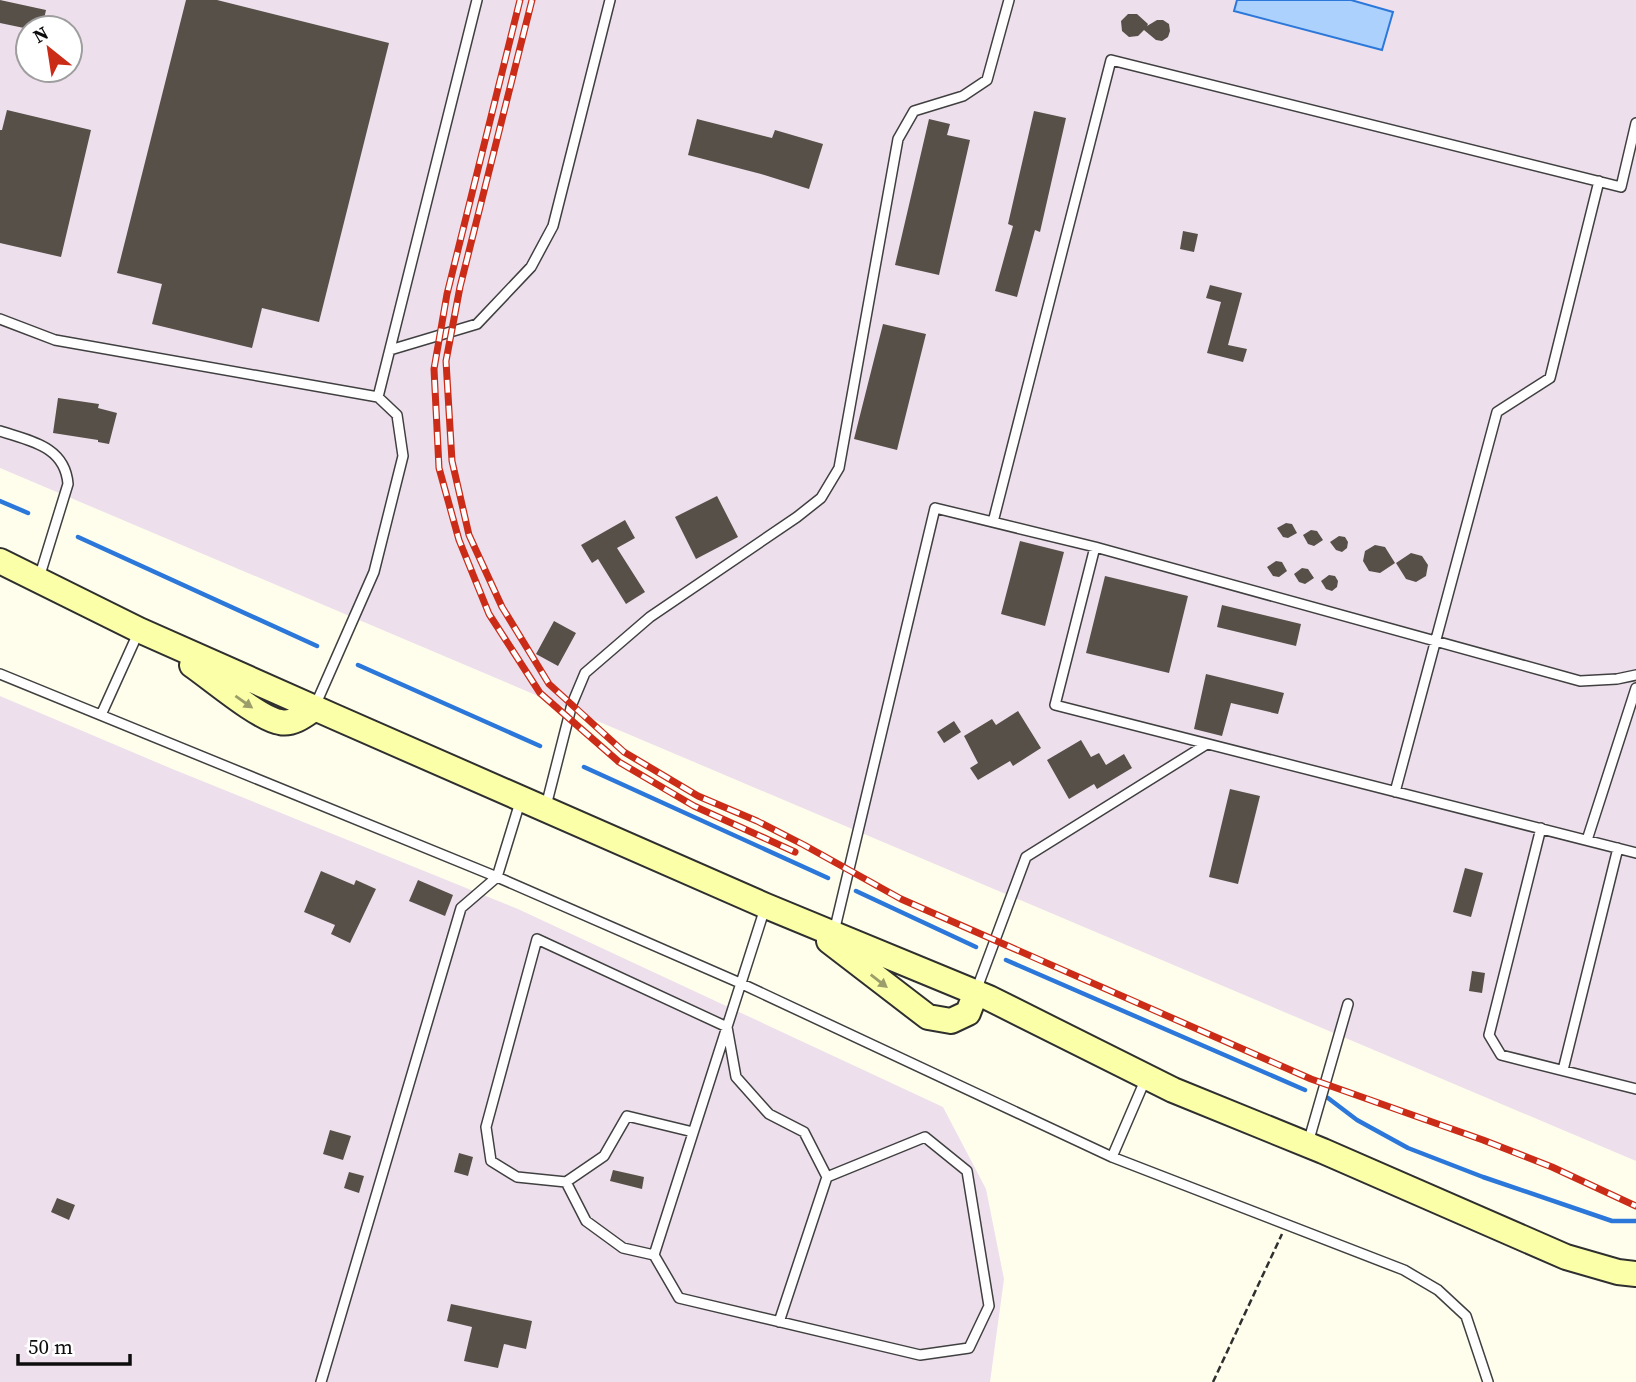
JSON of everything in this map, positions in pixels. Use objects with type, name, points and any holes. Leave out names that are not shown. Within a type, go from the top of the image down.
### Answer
[{"type":"main road","points":[[0,561],[144,632],[260,713],[281,723],[299,719],[315,708],[766,906],[976,992],[1147,1077],[1566,1257],[1618,1272],[1636,1274]]},
{"type":"main road","points":[[807,923],[928,1017],[951,1021],[968,1013],[976,992]]},
{"type":"lane","points":[[378,397],[478,0]]},
{"type":"lane","points":[[390,350],[477,324],[531,267],[553,226],[610,0]]},
{"type":"lane","points":[[545,808],[572,704],[585,673],[650,617],[821,498],[839,468],[898,139],[914,111],[963,96],[987,80],[1009,0]]},
{"type":"lane","points":[[993,522],[1111,61],[1621,187],[1636,123]]},
{"type":"lane","points":[[1395,792],[1497,412],[1550,378],[1599,181]]},
{"type":"lane","points":[[0,319],[55,340],[378,397],[397,415],[403,456],[373,572],[315,708]]},
{"type":"lane","points":[[0,430],[46,448],[58,457],[67,470],[68,484],[38,580]]},
{"type":"lane","points":[[834,934],[935,508],[1095,547],[1580,681],[1636,675]]},
{"type":"lane","points":[[1095,547],[1055,705],[1636,853]]},
{"type":"lane","points":[[101,715],[144,632]]},
{"type":"lane","points":[[0,674],[497,877],[740,983],[1111,1157],[1404,1270],[1438,1290],[1466,1316],[1488,1382]]},
{"type":"lane","points":[[1587,840],[1636,688]]},
{"type":"lane","points":[[976,992],[1026,857],[1207,744]]},
{"type":"lane","points":[[320,1382],[461,908],[497,877],[521,797]]},
{"type":"lane","points":[[1541,828],[1489,1035],[1501,1055],[1636,1088]]},
{"type":"lane","points":[[1563,1070],[1618,848]]},
{"type":"lane","points":[[654,1255],[766,906]]},
{"type":"lane","points":[[693,1132],[627,1116],[604,1156],[566,1182],[517,1177],[491,1161],[486,1126],[537,939],[727,1027]]},
{"type":"lane","points":[[1307,1144],[1348,1004]]},
{"type":"lane","points":[[727,1027],[736,1077],[769,1114],[804,1132],[827,1177],[779,1322]]},
{"type":"lane","points":[[1111,1157],[1147,1077]]},
{"type":"lane","points":[[566,1182],[586,1222],[624,1248],[654,1255],[679,1298],[920,1355],[969,1348],[989,1306],[967,1171],[925,1137],[827,1177]]},
{"type":"path","points":[[1213,1382],[1286,1225]]},
{"type":"shaded area","points":[[0,0],[1636,0],[1636,1161],[0,468]]},
{"type":"shaded area","points":[[0,696],[518,909],[943,1107],[986,1189],[1004,1279],[990,1382],[0,1382]]},
{"type":"water","points":[[1237,0],[1351,0],[1393,12],[1382,50],[1234,11]]},
{"type":"building","points":[[0,0],[46,10],[45,14],[14,14],[14,26],[0,23]]},
{"type":"building","points":[[186,0],[217,0],[389,43],[319,322],[262,308],[252,348],[152,324],[162,284],[117,273]]},
{"type":"building","points":[[1128,14],[1137,14],[1147,26],[1157,20],[1163,20],[1169,24],[1168,37],[1162,41],[1156,40],[1144,30],[1138,36],[1129,37],[1122,31],[1121,21]]},
{"type":"building","points":[[7,110],[91,130],[61,257],[0,243],[0,130]]},
{"type":"building","points":[[1034,111],[1066,118],[1040,232],[1035,230],[1017,297],[995,291],[1013,226],[1008,224]]},
{"type":"building","points":[[697,119],[772,138],[775,130],[823,144],[809,189],[688,155]]},
{"type":"building","points":[[929,119],[950,124],[947,135],[970,140],[939,275],[895,265]]},
{"type":"building","points":[[1183,231],[1198,234],[1194,252],[1180,249]]},
{"type":"building","points":[[1210,285],[1242,293],[1228,345],[1247,349],[1243,362],[1207,353],[1221,302],[1206,298]]},
{"type":"building","points":[[883,324],[926,334],[897,450],[854,439]]},
{"type":"building","points":[[58,398],[99,404],[98,408],[117,413],[109,444],[53,433]]},
{"type":"building","points":[[717,496],[738,537],[696,559],[675,517]]},
{"type":"building","points":[[625,520],[635,538],[617,548],[645,592],[626,604],[598,559],[592,563],[581,545]]},
{"type":"building","points":[[1286,523],[1292,524],[1297,533],[1288,538],[1283,537],[1277,528]]},
{"type":"building","points":[[1311,530],[1317,531],[1323,540],[1314,546],[1308,544],[1303,535]]},
{"type":"building","points":[[1339,536],[1345,537],[1348,542],[1347,548],[1342,552],[1336,550],[1330,542]]},
{"type":"building","points":[[1020,541],[1064,552],[1045,626],[1001,614]]},
{"type":"building","points":[[1375,545],[1385,547],[1395,563],[1380,573],[1369,571],[1363,561],[1365,551]]},
{"type":"building","points":[[1411,553],[1422,556],[1428,565],[1426,576],[1416,582],[1406,579],[1396,563]]},
{"type":"building","points":[[1276,561],[1282,562],[1287,571],[1279,577],[1273,576],[1267,567]]},
{"type":"building","points":[[1302,568],[1308,569],[1314,578],[1305,584],[1299,582],[1294,574]]},
{"type":"building","points":[[1329,575],[1335,576],[1338,581],[1337,587],[1332,591],[1326,589],[1321,581]]},
{"type":"building","points":[[1105,576],[1188,596],[1169,673],[1086,653]]},
{"type":"building","points":[[1222,605],[1301,624],[1296,646],[1217,627]]},
{"type":"building","points":[[554,621],[576,633],[558,666],[536,654]]},
{"type":"building","points":[[1206,674],[1284,693],[1278,714],[1231,703],[1222,736],[1194,729]]},
{"type":"building","points":[[1018,711],[1041,748],[1013,766],[1010,761],[978,780],[970,768],[978,763],[964,736],[992,719],[996,725]]},
{"type":"building","points":[[954,721],[961,732],[944,743],[937,732]]},
{"type":"building","points":[[1081,740],[1091,757],[1099,753],[1106,765],[1124,754],[1132,768],[1097,789],[1094,784],[1069,799],[1047,760]]},
{"type":"building","points":[[1230,789],[1260,796],[1238,884],[1209,877]]},
{"type":"building","points":[[1465,868],[1483,873],[1471,917],[1453,912]]},
{"type":"building","points":[[321,871],[354,885],[356,880],[376,889],[350,943],[331,934],[335,925],[304,912]]},
{"type":"building","points":[[418,880],[453,895],[445,916],[409,901]]},
{"type":"building","points":[[1472,971],[1485,973],[1482,993],[1469,991]]},
{"type":"building","points":[[330,1130],[351,1136],[343,1160],[323,1154]]},
{"type":"building","points":[[459,1153],[473,1157],[468,1176],[454,1172]]},
{"type":"building","points":[[613,1170],[644,1177],[642,1189],[610,1181]]},
{"type":"building","points":[[349,1172],[364,1176],[359,1193],[344,1188]]},
{"type":"building","points":[[57,1198],[75,1205],[69,1220],[51,1212]]},
{"type":"building","points":[[451,1304],[532,1321],[526,1349],[504,1344],[498,1368],[464,1361],[472,1327],[447,1321]]},
{"type":"waterway","points":[[0,501],[28,513]]},
{"type":"waterway","points":[[78,537],[317,646]]},
{"type":"waterway","points":[[358,665],[540,746]]},
{"type":"waterway","points":[[584,767],[828,878]]},
{"type":"waterway","points":[[856,891],[976,947]]},
{"type":"waterway","points":[[1006,960],[1305,1090]]},
{"type":"waterway","points":[[1328,1098],[1357,1120],[1408,1148],[1612,1221],[1636,1221]]},
{"type":"railway","points":[[520,0],[447,294],[434,369],[439,468],[459,540],[489,614],[540,693],[619,762],[694,806],[795,852]]},
{"type":"railway","points":[[532,0],[460,287],[446,361],[452,461],[469,535],[502,607],[549,684],[624,752],[698,796],[757,821],[901,899],[1311,1079],[1483,1140],[1552,1167],[1636,1206]]}]
